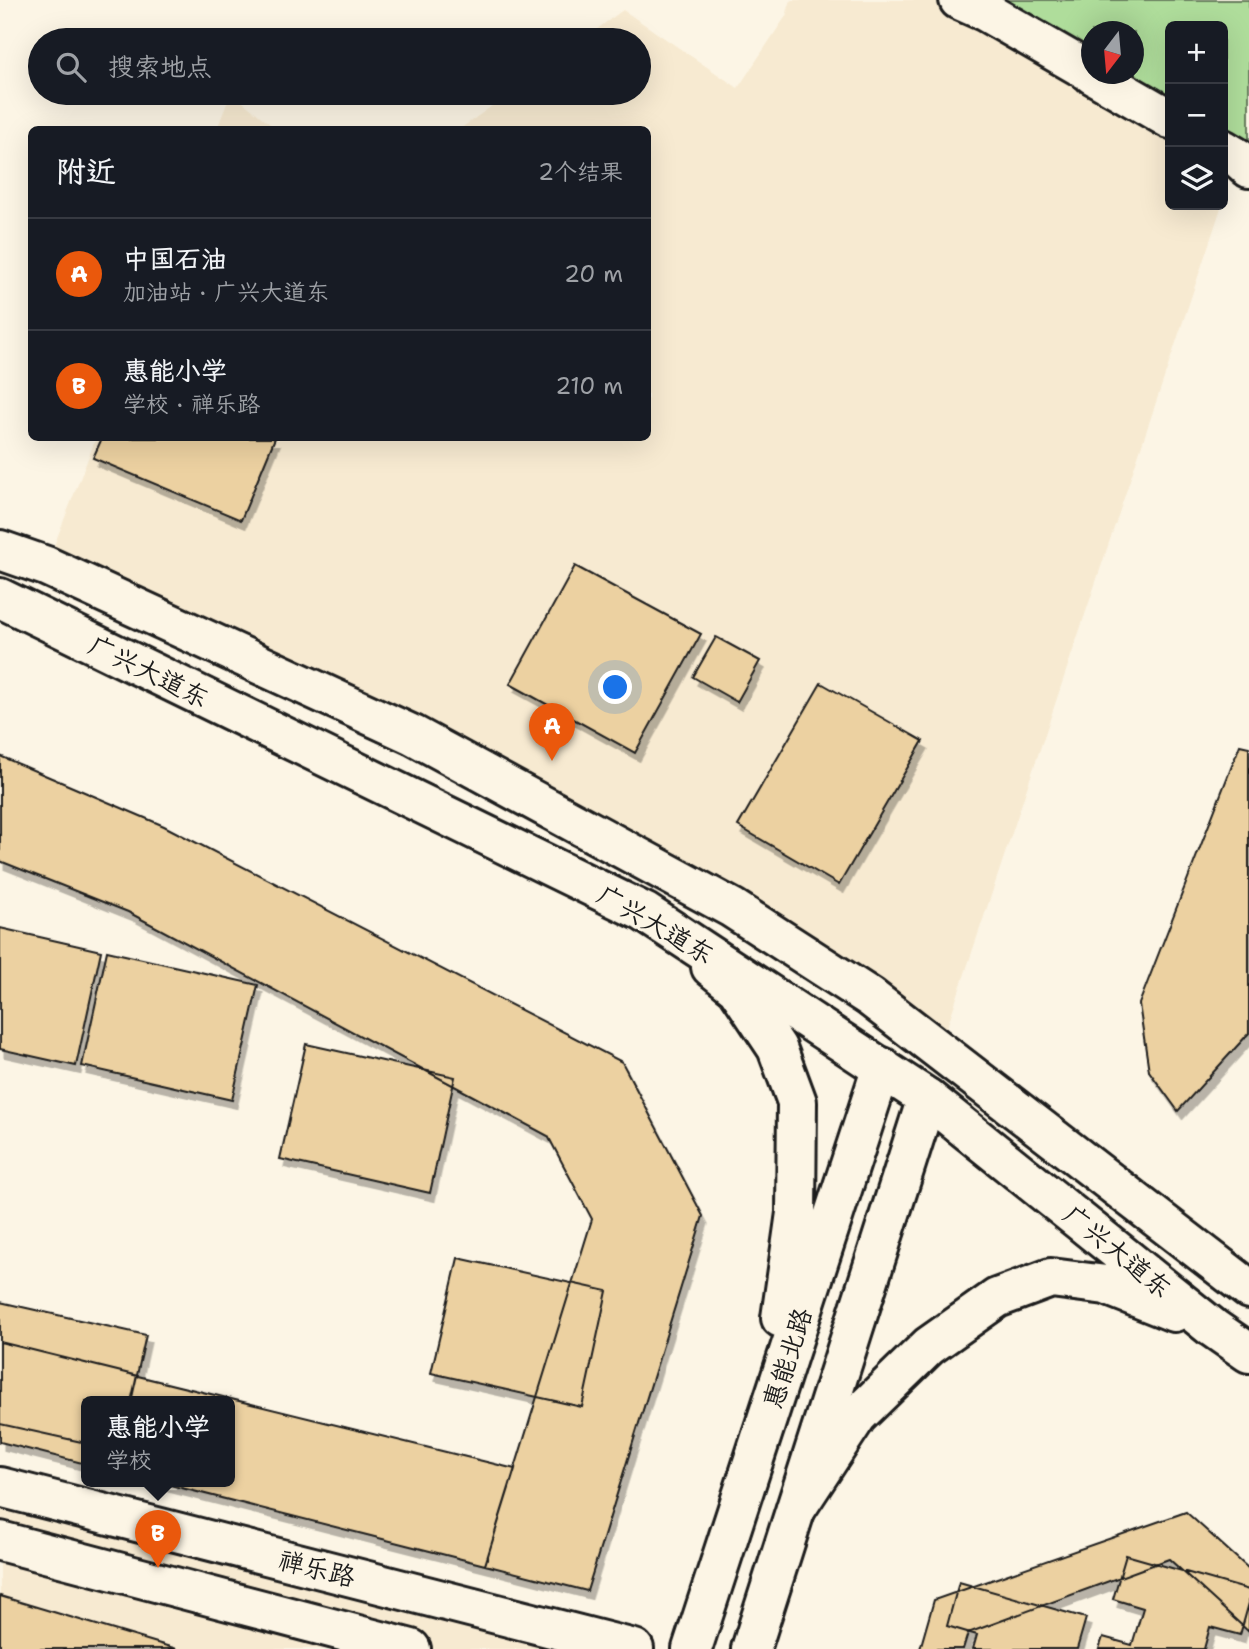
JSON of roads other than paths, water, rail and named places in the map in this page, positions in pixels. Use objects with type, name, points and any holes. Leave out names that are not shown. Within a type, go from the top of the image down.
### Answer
[{"type":"main road","points":[[959,0],[986,12],[1081,67]]},
{"type":"main road","points":[[1111,84],[1165,116]]},
{"type":"main road","points":[[1228,152],[1249,168]]},
{"type":"main road","name":"广兴大道东","points":[[0,550],[46,566],[413,735],[732,908],[870,997],[1249,1289]]},
{"type":"main road","name":"广兴大道东","points":[[0,598],[645,912],[927,1098],[1213,1328],[1249,1353]]},
{"type":"main road","points":[[645,912],[737,988],[777,1048],[797,1102],[796,1213],[757,1451]]},
{"type":"main road","name":"惠能北路","points":[[692,1649],[882,1067]]},
{"type":"main road","name":"惠能北路","points":[[751,1649],[927,1098]]},
{"type":"main road","points":[[796,1509],[857,1416],[929,1346],[997,1298],[1051,1278],[1106,1285],[1213,1328]]},
{"type":"main road","name":"禅乐路","points":[[0,1487],[634,1649]]},
{"type":"main road","points":[[0,1541],[411,1649]]},
{"type":"place","name":"中国石油","points":[[552,761]]},
{"type":"place","name":"惠能小学","points":[[158,1568]]}]
